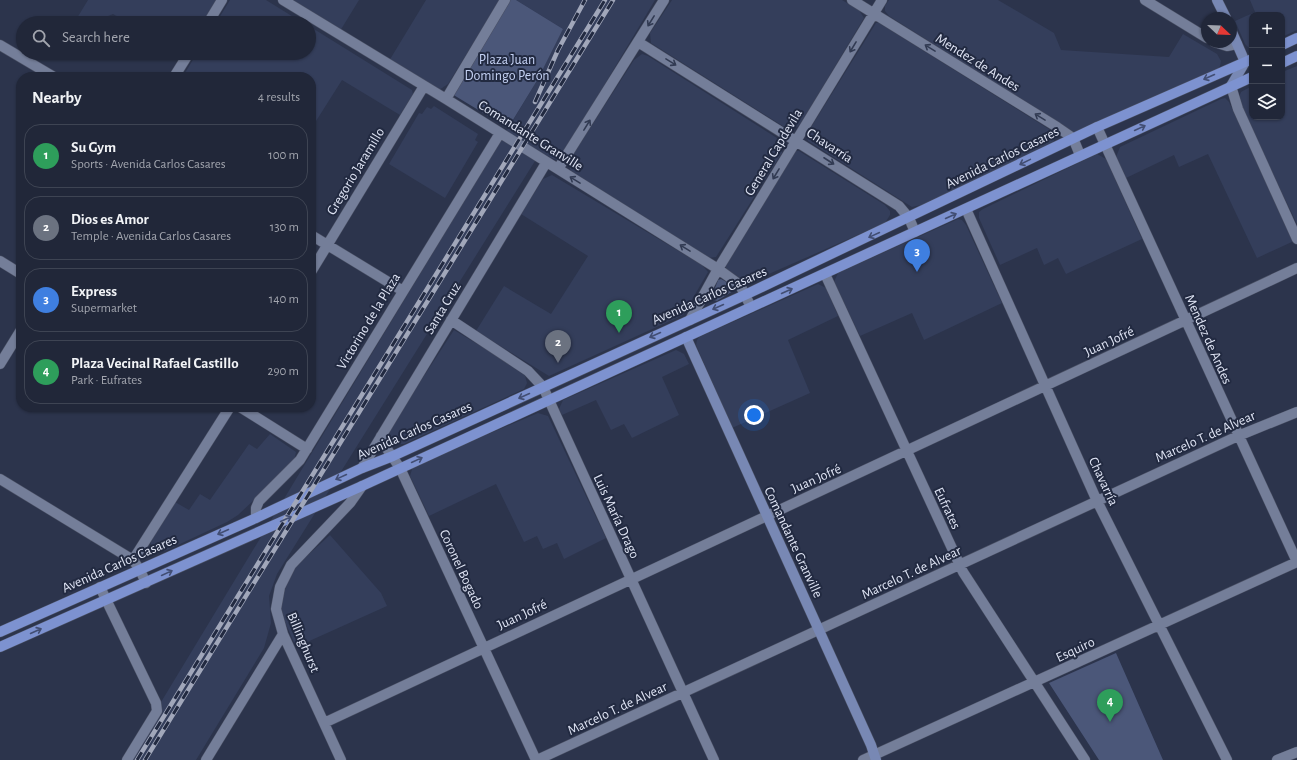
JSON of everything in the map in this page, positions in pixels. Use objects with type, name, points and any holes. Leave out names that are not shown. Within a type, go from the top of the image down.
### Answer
[{"type":"main road","points":[[1285,44],[1297,38]]},
{"type":"main road","points":[[1285,62],[1297,56]]},
{"type":"main road","name":"Avenida Carlos Casares","points":[[0,632],[256,518],[362,468],[393,456],[690,320],[909,218],[1073,138],[1249,60]]},
{"type":"main road","name":"Avenida Carlos Casares","points":[[0,646],[146,583],[237,540],[362,486],[548,399],[825,274],[1249,77]]},
{"type":"street","points":[[212,16],[222,0]]},
{"type":"street","name":"Comandante Granville","points":[[283,0],[309,16]]},
{"type":"street","points":[[446,99],[504,0]]},
{"type":"street","points":[[558,170],[664,0]]},
{"type":"street","name":"Mendez de Andes","points":[[852,0],[1073,138]]},
{"type":"street","name":"General Capdevila","points":[[690,320],[718,269],[882,0]]},
{"type":"street","points":[[1145,0],[1201,34]]},
{"type":"street","points":[[1218,0],[1223,12]]},
{"type":"street","name":"Comandante Granville","points":[[316,20],[446,99],[718,269],[740,285],[746,294],[751,307]]},
{"type":"street","name":"Chavarría","points":[[638,42],[899,206],[909,218],[915,232]]},
{"type":"street","points":[[1237,44],[1249,60],[1231,86],[1238,109],[1297,239]]},
{"type":"street","points":[[0,45],[16,54]]},
{"type":"street","points":[[25,60],[46,72]]},
{"type":"street","points":[[177,72],[185,60]]},
{"type":"street","name":"Gregorio Jaramillo","points":[[316,264],[424,86]]},
{"type":"street","name":"Mendez de Andes","points":[[1097,127],[1297,562]]},
{"type":"street","name":"Victorino de la Plaza","points":[[256,518],[256,508],[259,501],[300,460],[500,133]]},
{"type":"street","points":[[1073,138],[1080,155]]},
{"type":"street","name":"Santa Cruz","points":[[362,468],[546,162]]},
{"type":"street","name":"Chavarría","points":[[966,209],[1097,501],[1227,760]]},
{"type":"street","points":[[316,238],[403,291]]},
{"type":"street","points":[[0,262],[16,271]]},
{"type":"street","name":"Juan Jofré","points":[[324,723],[1297,268]]},
{"type":"street","name":"Eufrates","points":[[825,274],[959,565],[1085,760]]},
{"type":"street","name":"Luis María Drago","points":[[451,320],[528,371],[543,387],[714,760]]},
{"type":"street","name":"Comandante Granville","points":[[686,337],[876,757]]},
{"type":"street","points":[[0,364],[16,338]]},
{"type":"street","points":[[133,560],[227,412]]},
{"type":"street","points":[[248,412],[307,449]]},
{"type":"street","name":"Marcelo T. de Alvear","points":[[536,760],[1238,436],[1297,412]]},
{"type":"street","name":"Coronel Bogado","points":[[381,436],[387,449],[400,468],[536,760]]},
{"type":"street","points":[[0,479],[133,560],[146,583]]},
{"type":"street","name":"Billinghurst","points":[[342,760],[284,634],[276,609],[276,599],[285,575],[291,565],[350,503],[362,486]]},
{"type":"street","name":"Esquiro","points":[[863,760],[876,757],[1297,562]]},
{"type":"street","points":[[100,587],[156,703],[157,711],[127,760]]},
{"type":"street","points":[[206,760],[284,634]]},
{"type":"street","points":[[1277,760],[1297,752]]},
{"type":"shaded area","points":[[88,0],[217,0],[207,16],[117,16],[113,14],[108,16],[78,16]]},
{"type":"shaded area","points":[[230,0],[266,0],[292,16],[220,16]]},
{"type":"shaded area","points":[[290,0],[359,0],[340,31]]},
{"type":"shaded area","points":[[426,0],[500,0],[448,84],[439,90],[389,61]]},
{"type":"shaded area","points":[[516,0],[655,0],[559,161],[540,153],[277,574],[269,596],[271,623],[264,648],[196,760],[126,760],[538,79],[563,29]]},
{"type":"shaded area","points":[[672,0],[842,0],[859,10],[864,18],[801,123],[797,127],[786,128],[651,43],[650,33]]},
{"type":"shaded area","points":[[889,0],[998,0],[1054,33],[1061,50],[1169,57],[1183,34],[1201,45],[1201,48],[1207,48],[1217,54],[1221,61],[1217,70],[1079,132],[1074,132],[889,16],[885,11],[885,6]]},
{"type":"shaded area","points":[[1250,0],[1297,0],[1297,30],[1285,36],[1285,12],[1255,12]]},
{"type":"shaded area","points":[[1249,15],[1249,48],[1245,44],[1237,26],[1237,20]]},
{"type":"shaded area","points":[[876,23],[879,23],[1052,131],[1055,137],[1052,146],[921,205],[912,207],[808,141],[808,132]]},
{"type":"shaded area","points":[[316,30],[412,90],[413,94],[400,115],[342,80],[316,121],[316,72],[186,72],[193,60],[316,60]]},
{"type":"shaded area","points":[[642,54],[648,56],[780,140],[782,144],[782,153],[716,257],[708,258],[571,171],[569,166],[570,159],[634,60]]},
{"type":"shaded area","points":[[1297,66],[1297,224],[1239,104],[1241,92],[1249,88],[1249,120],[1285,120],[1285,71]]},
{"type":"shaded area","points":[[1225,98],[1229,102],[1294,241],[1257,258],[1208,154],[1179,167],[1174,155],[1126,178],[1116,157],[1120,147]]},
{"type":"shaded area","points":[[434,106],[478,134],[475,140],[478,142],[445,198],[389,164],[419,113],[422,114],[427,107],[431,109]]},
{"type":"shaded area","points":[[796,151],[799,151],[885,205],[890,211],[890,215],[885,223],[753,281],[745,281],[729,271],[725,264]]},
{"type":"shaded area","points":[[1097,154],[1106,159],[1142,239],[1066,274],[1058,258],[1044,265],[1037,248],[1000,265],[979,218],[979,212]]},
{"type":"shaded area","points":[[552,175],[702,265],[708,272],[683,315],[549,376],[476,331],[504,286],[551,314],[588,256],[521,214],[543,179]]},
{"type":"shaded area","points":[[958,219],[962,220],[966,225],[1002,303],[924,340],[912,313],[860,336],[834,282],[838,273]]},
{"type":"shaded area","points":[[818,284],[826,288],[838,316],[788,340],[810,393],[732,428],[696,345],[697,340],[699,337]]},
{"type":"shaded area","points":[[454,330],[524,372],[527,383],[524,389],[404,444],[392,444],[389,439],[390,428]]},
{"type":"shaded area","points":[[676,350],[684,354],[689,364],[662,377],[679,415],[632,438],[624,424],[611,430],[596,400],[562,415],[559,409],[563,400]]},
{"type":"shaded area","points":[[538,413],[548,416],[606,538],[564,559],[557,543],[543,549],[537,536],[524,542],[496,484],[429,516],[410,476],[413,466]]},
{"type":"shaded area","points":[[270,434],[296,452],[294,461],[290,466],[238,515],[227,522],[165,551],[153,549],[150,542],[175,502],[189,510],[200,494],[210,500],[249,444],[257,449]]},
{"type":"shaded area","points":[[330,535],[381,593],[387,606],[296,647],[281,613],[281,600],[292,572],[297,565]]},
{"type":"green space","name":"Plaza Juan Domingo Perón","points":[[508,0],[516,0],[563,29],[538,79],[508,128],[452,94]]},
{"type":"green space","points":[[721,279],[734,286],[733,291],[717,301],[711,299],[718,280]]},
{"type":"green space","points":[[1116,653],[1163,760],[1099,760],[1049,683]]},
{"type":"railway","points":[[535,102],[558,50],[585,0]]},
{"type":"railway","points":[[137,760],[605,0]]},
{"type":"railway","points":[[145,760],[613,0]]},
{"type":"place","name":"Express","points":[[917,272]]},
{"type":"place","name":"Su Gym","points":[[619,333]]},
{"type":"place","name":"Dios es Amor","points":[[558,363]]},
{"type":"place","name":"Plaza Vecinal Rafael Castillo","points":[[1110,722]]}]
